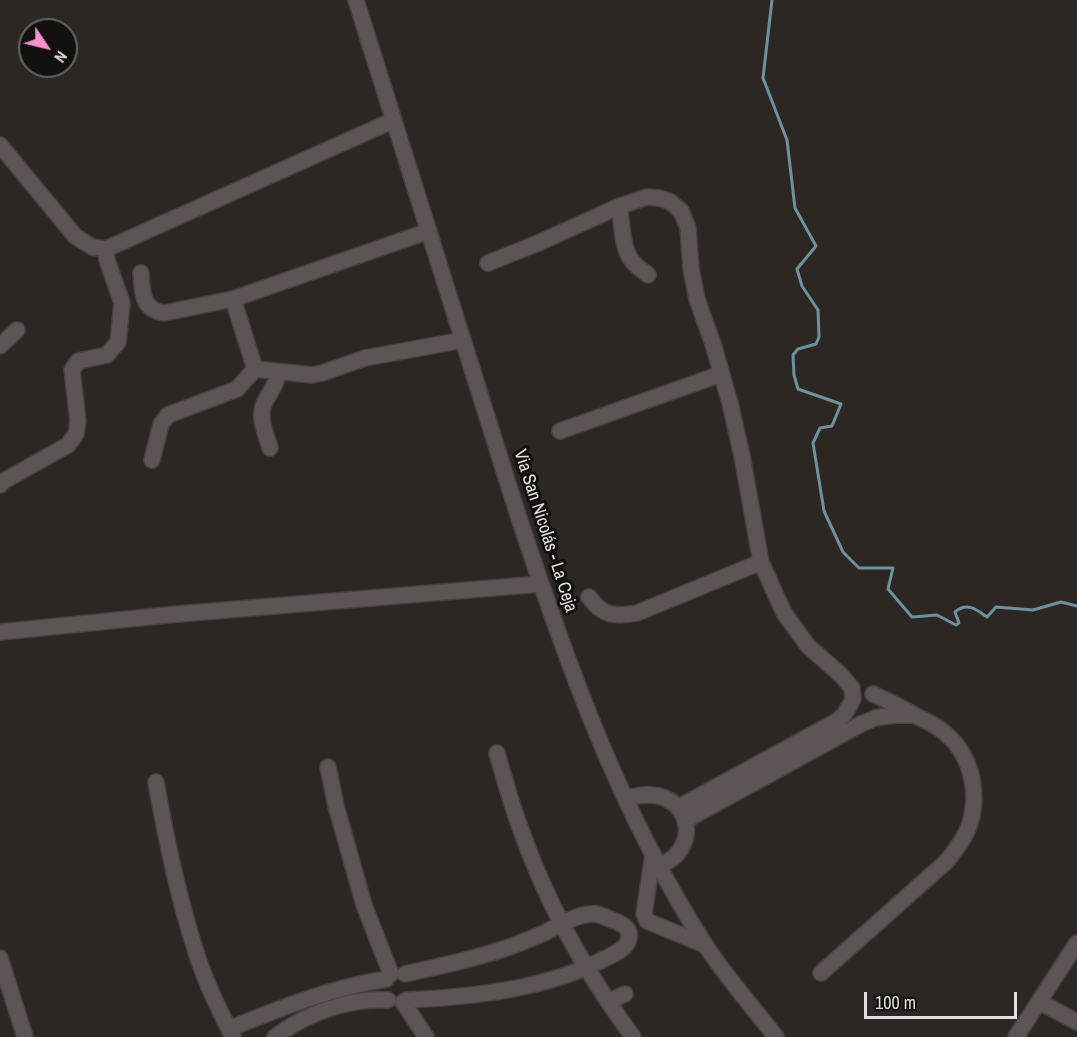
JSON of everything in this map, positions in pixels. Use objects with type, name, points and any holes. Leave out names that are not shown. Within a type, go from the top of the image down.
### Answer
[{"type":"street","name":"Via San Nicolás - La Ceja","points":[[357,0],[541,584],[603,750],[656,860],[705,945],[776,1037]]},
{"type":"street","points":[[0,146],[75,236],[92,247],[106,249],[394,120]]},
{"type":"street","points":[[488,263],[620,206],[647,197],[669,201],[681,211],[688,228],[691,269],[697,299],[730,403],[761,562],[784,613],[808,646],[841,675],[852,688],[851,708],[854,716],[862,721],[903,715],[920,718]]},
{"type":"street","points":[[620,206],[626,250],[634,264],[648,275]]},
{"type":"street","points":[[141,273],[142,293],[145,301],[160,313],[232,298],[429,231]]},
{"type":"street","points":[[0,485],[68,445],[76,434],[78,421],[72,370],[78,361],[107,355],[118,342],[122,303],[107,260],[106,249]]},
{"type":"street","points":[[232,298],[255,369]]},
{"type":"street","points":[[0,346],[17,330]]},
{"type":"street","points":[[255,369],[312,375],[365,358],[463,340]]},
{"type":"street","points":[[152,460],[161,424],[168,416],[237,389],[255,369]]},
{"type":"street","points":[[270,448],[261,416],[266,399],[277,380],[278,372]]},
{"type":"street","points":[[560,431],[721,374]]},
{"type":"street","points":[[589,597],[596,606],[607,613],[628,615],[761,562]]},
{"type":"street","points":[[0,632],[178,614],[541,584]]},
{"type":"street","points":[[683,814],[873,719],[880,710],[877,697],[841,675]]},
{"type":"street","points":[[683,814],[837,721],[860,693],[871,693],[900,706],[947,735],[960,751],[970,772],[974,795],[968,830],[947,861],[821,973]]},
{"type":"street","points":[[497,753],[520,829],[561,924],[608,1002],[633,1037]]},
{"type":"street","points":[[328,767],[336,807],[363,905],[394,976],[411,982],[413,986],[412,992],[399,1000]]},
{"type":"street","points":[[156,782],[179,894],[199,962],[231,1033],[306,999],[357,984],[498,950],[585,915],[593,914],[634,924],[705,945]]},
{"type":"street","points":[[275,1037],[300,1022],[355,1002],[372,999],[399,1000],[464,996],[497,991],[544,981],[587,968],[610,956],[625,945],[629,938],[656,860],[670,860],[680,851],[686,834],[683,814],[674,802],[657,795],[626,798]]},
{"type":"street","points":[[1016,1037],[1077,943]]},
{"type":"street","points":[[0,958],[25,1037]]},
{"type":"street","points":[[394,976],[383,983],[383,992],[399,1000],[426,1037]]},
{"type":"street","points":[[608,1002],[625,994]]},
{"type":"street","points":[[1040,1002],[1077,1022]]},
{"type":"waterway","points":[[772,0],[763,78],[787,140],[795,208],[816,246],[797,269],[802,286],[818,310],[819,337],[816,344],[798,349],[793,355],[794,375],[798,389],[841,404],[832,426],[820,428],[813,443],[824,511],[843,552],[859,568],[893,568],[888,589],[912,617],[937,615],[956,625],[959,623],[955,612],[964,607],[975,609],[987,617],[996,607],[1033,610],[1061,602],[1077,606]]}]
